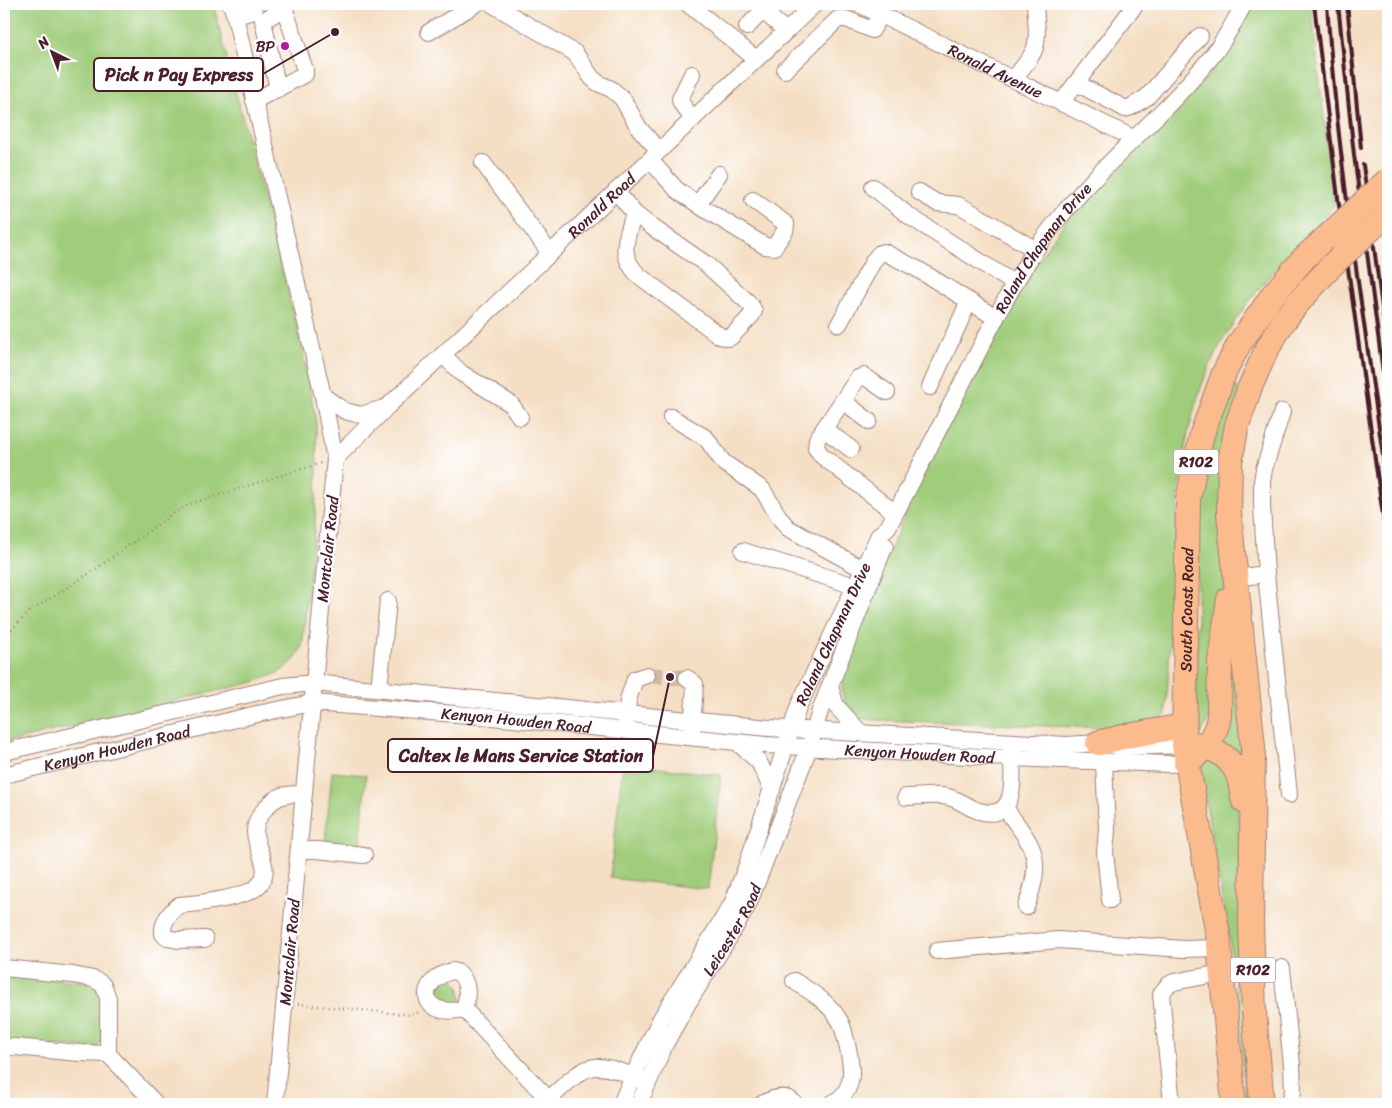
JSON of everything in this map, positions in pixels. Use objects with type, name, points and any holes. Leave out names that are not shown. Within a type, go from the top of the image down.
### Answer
[{"type":"highway","name":"South Coast Road","points":[[1234,1104],[1219,948],[1190,745],[1188,499],[1202,434],[1224,373],[1239,344],[1277,290],[1304,258],[1388,180]]},
{"type":"highway","name":"R102","points":[[1262,1104],[1254,1012],[1251,923],[1253,747],[1234,575],[1229,513],[1230,462],[1237,424],[1250,387],[1266,351],[1283,322],[1310,288],[1332,265],[1388,213]]},
{"type":"highway","points":[[1190,745],[1215,732],[1219,717],[1220,661],[1234,575]]},
{"type":"highway","points":[[1101,753],[1127,736],[1190,745],[1222,755],[1231,764],[1240,783],[1251,836]]},
{"type":"street","points":[[429,32],[476,4]]},
{"type":"street","points":[[492,4],[575,53],[592,78],[622,98],[654,155],[677,190],[765,246],[774,247],[785,231],[786,224],[753,200]]},
{"type":"street","points":[[688,4],[756,59]]},
{"type":"street","name":"Ronald Road","points":[[335,459],[386,408],[815,4]]},
{"type":"street","name":"Ronald Avenue","points":[[859,4],[1133,138]]},
{"type":"street","points":[[1061,103],[1136,4]]},
{"type":"street","name":"Roland Chapman Drive","points":[[786,747],[799,705],[863,569],[880,535],[892,520],[1015,284],[1052,227],[1096,175],[1164,109],[1213,55],[1244,4]]},
{"type":"street","points":[[1013,79],[1036,49],[1035,5]]},
{"type":"street","points":[[254,101],[305,74],[306,70],[284,6],[265,19],[263,24],[278,88]]},
{"type":"street","points":[[747,27],[766,8],[810,45]]},
{"type":"street","points":[[233,10],[254,11]]},
{"type":"street","name":"Montclair Road","points":[[233,10],[323,396],[335,459],[274,1104]]},
{"type":"street","points":[[785,70],[838,19],[846,19],[879,33],[881,14]]},
{"type":"street","points":[[1076,83],[1120,106],[1125,108],[1131,107],[1147,97],[1200,36]]},
{"type":"street","points":[[692,74],[680,98],[681,103],[693,119]]},
{"type":"street","points":[[483,163],[550,254]]},
{"type":"street","points":[[698,204],[719,174]]},
{"type":"street","points":[[873,188],[909,216],[1015,284]]},
{"type":"street","points":[[616,191],[634,213],[706,264],[750,304],[754,311],[752,315],[732,336],[729,338],[720,336],[632,268],[626,260],[625,254],[634,213]]},
{"type":"street","points":[[919,192],[937,203],[958,205],[1036,250]]},
{"type":"street","points":[[840,324],[874,260],[880,253],[884,252],[918,270],[996,318]]},
{"type":"street","points":[[930,387],[969,302]]},
{"type":"street","points":[[443,355],[461,373],[511,404],[520,417]]},
{"type":"street","points":[[887,392],[868,378],[861,376],[858,378],[816,444],[818,451],[892,520]]},
{"type":"street","name":"Ronald Road","points":[[323,396],[345,411],[361,415],[386,408]]},
{"type":"street","points":[[843,401],[870,421]]},
{"type":"street","points":[[1282,412],[1264,469],[1262,482],[1266,574],[1289,795]]},
{"type":"street","points":[[671,417],[706,438],[723,462],[762,490],[778,517],[788,528],[863,569]]},
{"type":"street","points":[[824,429],[851,449]]},
{"type":"street","name":"Roland Chapman Drive","points":[[809,748],[830,687],[888,538],[892,520]]},
{"type":"street","points":[[743,550],[855,586]]},
{"type":"street","points":[[1234,575],[1266,574]]},
{"type":"street","points":[[379,689],[388,601]]},
{"type":"street","points":[[626,731],[628,700],[635,679],[646,675]]},
{"type":"street","points":[[687,678],[694,684],[692,738]]},
{"type":"street","name":"Kenyon Howden Road","points":[[5,752],[283,686],[314,683],[791,730],[861,733],[1011,750]]},
{"type":"street","points":[[830,687],[836,706],[861,733]]},
{"type":"street","points":[[482,716],[484,700]]},
{"type":"street","name":"Kenyon Howden Road","points":[[8,774],[258,714],[312,703],[482,716],[786,747],[1011,750],[1067,745],[1101,753],[1169,764],[1190,745]]},
{"type":"street","points":[[575,726],[577,709]]},
{"type":"street","points":[[737,742],[759,762],[772,790]]},
{"type":"street","name":"Leicester Road","points":[[621,1104],[632,1076],[660,1020],[732,904],[748,865],[786,747]]},
{"type":"street","name":"Leicester Road","points":[[639,1104],[665,1044],[748,905],[809,748]]},
{"type":"street","points":[[906,797],[950,797],[977,811],[985,813],[992,813],[1005,808],[1009,803],[1012,790],[1011,750]]},
{"type":"street","points":[[5,752],[8,774]]},
{"type":"street","points":[[1101,753],[1107,830],[1105,852],[1110,900]]},
{"type":"street","points":[[205,939],[178,940],[167,938],[163,934],[164,923],[179,905],[204,904],[256,888],[263,880],[264,871],[255,832],[259,818],[272,800],[279,796],[285,794],[304,794]]},
{"type":"street","points":[[1005,808],[1032,846],[1034,854],[1036,865],[1033,886],[1026,907]]},
{"type":"street","points":[[299,850],[364,855]]},
{"type":"street","points":[[937,951],[1058,940],[1184,948],[1219,948]]},
{"type":"street","points":[[4,968],[73,975],[93,979],[101,983],[108,998],[108,1054],[156,1104]]},
{"type":"street","points":[[1282,968],[1293,1091],[1287,1104]]},
{"type":"street","points":[[452,971],[459,972],[465,982],[466,1002],[464,1009],[448,1011],[434,1008],[429,1002],[428,990],[436,979],[452,971]]},
{"type":"street","points":[[1172,1104],[1161,994],[1168,985],[1174,982],[1221,973]]},
{"type":"street","points":[[794,981],[828,1005],[840,1020],[852,1062],[851,1079],[846,1092],[831,1104]]},
{"type":"street","points":[[464,1009],[547,1102],[574,1076],[594,1067],[606,1068],[648,1081]]},
{"type":"street","points":[[4,1046],[108,1054]]},
{"type":"street","points":[[762,1104],[783,1097],[792,1100],[795,1104]]},
{"type":"path","points":[[4,327],[7,352],[4,360]]},
{"type":"path","points":[[4,637],[29,612],[93,571],[172,514],[193,502],[335,459]]},
{"type":"path","points":[[4,478],[4,547]]},
{"type":"path","points":[[284,1004],[412,1015],[434,1008]]},
{"type":"green space","points":[[4,4],[213,4],[303,351],[316,422],[317,469],[315,522],[302,646],[288,666],[276,674],[254,682],[4,743]]},
{"type":"green space","points":[[1253,4],[1311,4],[1334,206],[1286,257],[1242,310],[1218,349],[1196,403],[1183,460],[1179,489],[1166,713],[1162,719],[1150,723],[1107,728],[855,718],[843,696],[843,672],[909,505],[949,423],[1009,311],[1056,234],[1067,220],[1115,168],[1194,91],[1238,35]]},
{"type":"green space","points":[[1231,384],[1238,388],[1215,708],[1200,735],[1197,731],[1197,546],[1201,492],[1209,445]]},
{"type":"green space","points":[[1231,630],[1243,758],[1224,747],[1221,737]]},
{"type":"green space","points":[[1207,761],[1217,761],[1232,783],[1238,815],[1251,1100],[1245,1097],[1238,1006],[1229,938],[1200,769]]},
{"type":"green space","points":[[623,764],[721,775],[708,889],[610,878]]},
{"type":"green space","points":[[332,772],[366,775],[360,845],[325,842]]},
{"type":"green space","points":[[4,973],[87,982],[103,994],[102,1040],[96,1048],[4,1042]]},
{"type":"green space","points":[[453,979],[459,986],[462,1003],[442,1003],[435,997],[436,989],[440,984]]},
{"type":"tunnel","points":[[647,675],[687,678]]},
{"type":"railway","points":[[1314,4],[1338,198],[1388,551]]},
{"type":"railway","points":[[1327,4],[1345,188],[1388,492]]},
{"type":"railway","points":[[1338,4],[1354,155],[1388,410]]},
{"type":"railway","points":[[1347,4],[1361,148]]},
{"type":"railway","points":[[1363,165],[1388,352]]},
{"type":"place","name":"Pick n Pay Express","points":[[335,32]]},
{"type":"place","name":"BP","points":[[285,46]]},
{"type":"place","name":"Caltex le Mans Service Station","points":[[670,677]]}]
